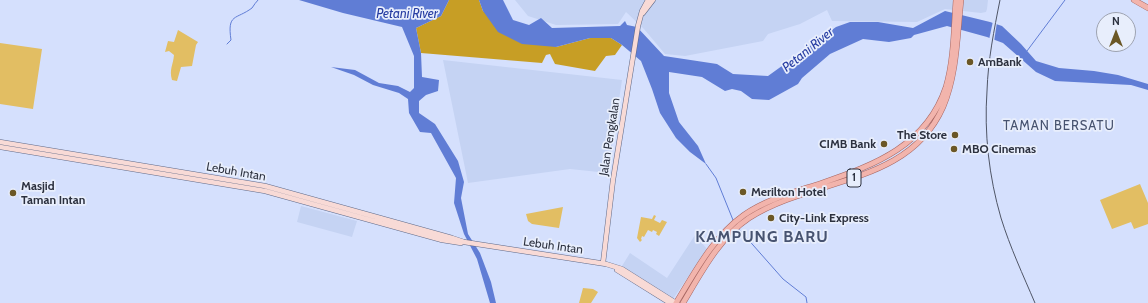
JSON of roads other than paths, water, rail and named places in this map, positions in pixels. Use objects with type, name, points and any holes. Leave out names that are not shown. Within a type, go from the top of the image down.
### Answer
[{"type":"main road","name":"Jalan Pengkalan","points":[[603,263],[613,180],[638,26],[644,6],[648,0]]},
{"type":"main road","name":"Jalan Pengkalan","points":[[642,14],[653,0]]},
{"type":"main road","name":"1","points":[[956,0],[958,6]]},
{"type":"main road","name":"1","points":[[740,222],[782,202],[874,170],[897,159],[912,149],[933,124],[942,108],[952,81],[958,6],[961,0]]},
{"type":"main road","points":[[1134,0],[1148,8]]},
{"type":"main road","name":"1","points":[[676,303],[707,254],[732,229],[759,206],[848,174],[882,160],[910,141],[932,116],[943,95],[948,80],[955,44]]},
{"type":"main road","name":"Lebuh Intan","points":[[0,142],[232,180],[279,190],[466,242],[603,263],[622,269],[676,303]]},
{"type":"main road","name":"Lebuh Intan","points":[[0,147],[240,186],[293,198],[442,240],[466,242]]},
{"type":"main road","points":[[232,180],[234,184],[240,186]]},
{"type":"main road","points":[[759,206],[782,202],[786,198],[803,189]]},
{"type":"main road","name":"1","points":[[683,303],[715,251],[732,229]]},
{"type":"main road","name":"Lebuh Intan","points":[[615,267],[620,272],[670,303]]},
{"type":"water","points":[[299,0],[449,0],[441,16],[416,28],[421,53],[422,77],[439,80],[438,91],[426,95],[419,101],[419,113],[435,124],[458,161],[464,182],[461,198],[468,234],[480,253],[491,282],[496,303],[490,303],[477,259],[464,234],[454,203],[456,178],[431,133],[420,132],[409,113],[408,99],[399,93],[373,85],[354,75],[331,67],[355,70],[379,83],[398,86],[410,92],[414,88],[414,56],[402,27],[343,13]]},
{"type":"water","name":"Petani River","points":[[479,0],[503,0],[513,20],[529,25],[541,18],[552,28],[620,26],[625,21],[627,25],[637,27],[664,56],[717,64],[733,74],[768,76],[836,27],[850,22],[878,22],[913,28],[945,11],[1002,26],[1036,61],[1059,68],[1118,75],[1148,84],[1148,90],[1131,85],[1055,81],[1036,72],[1003,43],[947,26],[914,35],[911,38],[889,42],[863,39],[830,54],[802,78],[798,84],[769,100],[752,99],[741,91],[732,89],[725,91],[702,77],[669,72],[669,93],[679,122],[698,146],[706,164],[690,152],[676,138],[660,113],[641,61],[622,45],[611,38],[590,38],[556,47],[522,44],[498,32],[483,11]]},
{"type":"waterway","points":[[227,44],[231,40],[230,25],[234,18],[252,8],[258,0]]},
{"type":"waterway","points":[[1027,51],[1065,0]]},
{"type":"waterway","points":[[706,164],[716,178],[733,220]]},
{"type":"waterway","points":[[738,228],[783,279],[806,297],[807,303]]},
{"type":"railway","points":[[1000,0],[988,79],[986,107],[988,155],[993,187],[1001,218],[1035,303]]},
{"type":"place","name":"AmBank","points":[[970,62]]},
{"type":"place","name":"The Store","points":[[955,135]]},
{"type":"place","name":"CIMB Bank","points":[[884,144]]},
{"type":"place","name":"MBO Cinemas","points":[[954,149]]},
{"type":"place","name":"Merilton Hotel","points":[[743,192]]},
{"type":"place","name":"Masjid Taman Intan","points":[[13,193]]},
{"type":"place","name":"City-Link Express","points":[[771,218]]},
{"type":"district","name":"TAMAN BERSATU","points":[[1059,126]]},
{"type":"district","name":"KAMPUNG BARU","points":[[762,237]]}]
